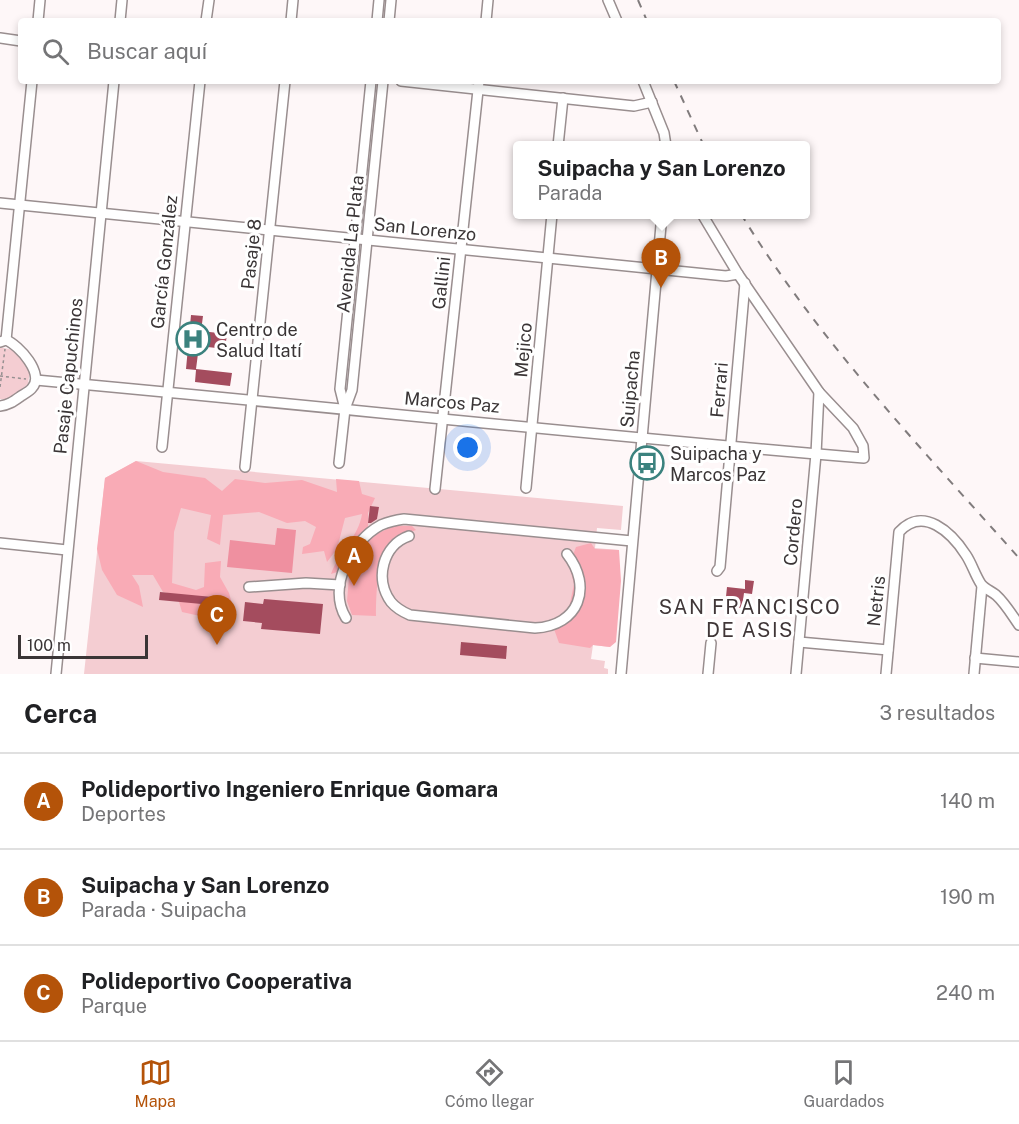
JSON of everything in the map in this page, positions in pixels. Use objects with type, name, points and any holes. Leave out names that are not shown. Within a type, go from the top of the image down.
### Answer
[{"type":"street","points":[[38,18],[40,0]]},
{"type":"street","points":[[120,18],[122,0]]},
{"type":"street","points":[[206,18],[208,0]]},
{"type":"street","points":[[291,18],[293,0]]},
{"type":"street","points":[[377,18],[379,0]]},
{"type":"street","points":[[389,18],[392,0]]},
{"type":"street","points":[[486,18],[488,0]]},
{"type":"street","points":[[608,0],[616,18]]},
{"type":"street","points":[[0,38],[18,40]]},
{"type":"street","points":[[0,406],[8,405],[33,387],[36,380],[35,371],[19,348],[3,341],[32,84]]},
{"type":"street","name":"Pasaje Capuchinos","points":[[56,674],[114,84]]},
{"type":"street","name":"García González","points":[[162,447],[200,84]]},
{"type":"street","name":"Pasaje 8","points":[[245,467],[285,84]]},
{"type":"street","name":"Avenida La Plata","points":[[345,409],[340,389],[371,84]]},
{"type":"street","name":"Avenida La Plata","points":[[339,463],[345,409],[352,390],[383,84]]},
{"type":"street","points":[[460,84],[634,106],[652,102]]},
{"type":"street","points":[[644,84],[665,141]]},
{"type":"street","name":"Gallini","points":[[435,489],[479,85]]},
{"type":"street","points":[[559,141],[563,98]]},
{"type":"street","name":"San Lorenzo","points":[[0,203],[726,276],[738,274]]},
{"type":"street","name":"Mejico","points":[[526,488],[552,219]]},
{"type":"street","name":"Suipacha","points":[[621,674],[662,219]]},
{"type":"street","points":[[705,219],[738,274],[819,392]]},
{"type":"street","name":"Ferrari","points":[[717,571],[720,567],[745,283]]},
{"type":"street","name":"Marcos Paz","points":[[36,380],[532,426],[642,439],[864,458],[863,446],[853,428],[819,392]]},
{"type":"street","name":"Cordero","points":[[796,674],[816,454],[819,392]]},
{"type":"street","points":[[346,618],[341,609],[340,585],[348,561],[367,535],[382,525],[404,519],[633,541]]},
{"type":"street","name":"Netris","points":[[886,674],[899,532],[906,524],[919,521],[933,523],[951,535],[967,555],[982,586]]},
{"type":"street","points":[[409,536],[399,540],[390,550],[383,564],[382,580],[391,602],[410,615],[535,628],[550,627],[562,622],[571,613],[579,595],[579,576],[575,564],[567,554]]},
{"type":"street","points":[[0,543],[67,550]]},
{"type":"street","points":[[249,587],[296,583],[340,585]]},
{"type":"street","points":[[974,674],[982,586],[996,595],[1019,625]]},
{"type":"street","points":[[799,642],[888,650]]},
{"type":"street","points":[[708,674],[711,643]]},
{"type":"street","points":[[975,658],[1019,662]]},
{"type":"path","points":[[0,387],[3,341]]},
{"type":"path","points":[[1,376],[36,380]]},
{"type":"shaded area","points":[[0,347],[13,350],[30,370],[28,384],[10,400],[0,399]]},
{"type":"shaded area","points":[[136,461],[623,506],[621,530],[597,528],[595,548],[619,550],[610,647],[593,645],[591,659],[605,661],[604,668],[608,669],[608,674],[84,674],[105,478]]},
{"type":"shaded area","points":[[136,461],[163,472],[205,478],[222,491],[235,479],[265,483],[302,480],[337,492],[336,479],[359,481],[362,494],[375,498],[368,513],[368,527],[353,544],[340,571],[331,574],[357,530],[362,514],[345,518],[337,549],[327,562],[324,551],[302,554],[303,547],[310,544],[316,527],[305,521],[287,523],[259,512],[223,515],[220,545],[207,539],[211,515],[181,508],[174,532],[172,583],[196,590],[204,587],[205,563],[221,561],[220,577],[229,593],[233,607],[209,618],[182,612],[177,595],[163,592],[153,575],[132,575],[139,586],[143,607],[117,595],[102,570],[97,549],[105,478]]},
{"type":"shaded area","points":[[394,526],[412,526],[416,530],[393,539],[384,554],[378,575],[376,616],[352,615],[347,601],[349,577],[359,551],[374,535]]},
{"type":"shaded area","points":[[277,528],[296,530],[292,573],[227,567],[230,540],[275,545]]},
{"type":"shaded area","points":[[591,543],[595,549],[619,550],[621,581],[616,642],[610,647],[593,645],[590,648],[559,643],[554,629],[569,608],[574,584],[569,565],[576,547]]},
{"type":"building","points":[[191,315],[203,316],[201,331],[227,334],[225,349],[199,346],[196,369],[232,373],[230,386],[195,382],[196,370],[186,369]]},
{"type":"building","points":[[370,506],[379,507],[377,519],[368,523]]},
{"type":"building","points":[[745,580],[754,581],[752,594],[744,593],[742,608],[725,606],[727,587],[745,589]]},
{"type":"building","points":[[160,592],[223,598],[223,606],[159,600]]},
{"type":"building","points":[[264,599],[323,604],[320,634],[261,629],[262,623],[243,621],[245,602],[263,604]]},
{"type":"building","points":[[461,642],[507,646],[506,659],[460,655]]},
{"type":"railway","points":[[638,0],[646,18]]},
{"type":"railway","points":[[675,84],[702,141]]},
{"type":"railway","points":[[744,219],[803,305],[837,349],[908,434],[1019,558]]},
{"type":"place","name":"Suipacha y San Lorenzo","points":[[661,288]]},
{"type":"place","name":"Centro de Salud Itatí","points":[[193,339]]},
{"type":"place","name":"Suipacha y Marcos Paz","points":[[647,463]]},
{"type":"place","name":"Polideportivo Ingeniero Enrique Gomara","points":[[354,586]]},
{"type":"place","name":"Polideportivo Cooperativa","points":[[217,645]]},
{"type":"district","name":"SAN FRANCISCO DE ASIS","points":[[750,618]]}]
